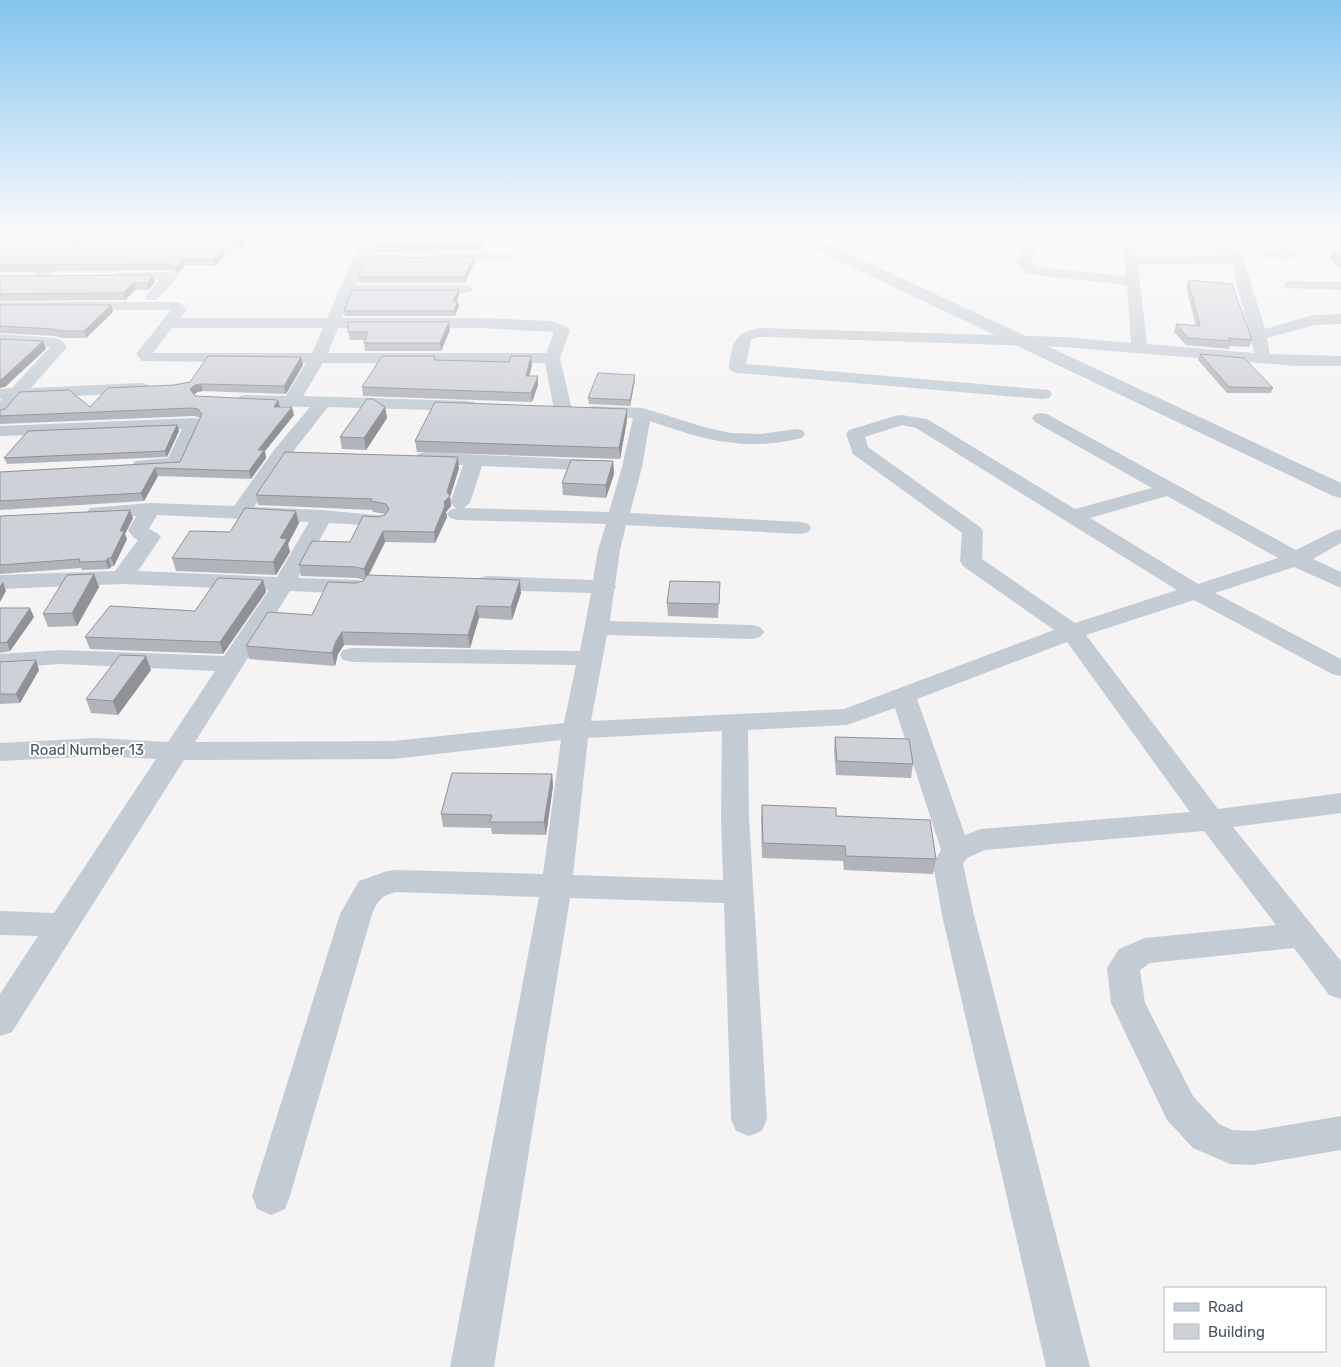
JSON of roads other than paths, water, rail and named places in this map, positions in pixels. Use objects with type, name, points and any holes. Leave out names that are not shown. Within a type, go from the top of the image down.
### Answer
[{"type":"street","points":[[292,401],[318,357],[342,300]]},
{"type":"street","points":[[933,300],[1341,490]]},
{"type":"street","points":[[1135,300],[1139,347]]},
{"type":"street","points":[[1249,300],[1263,357]]},
{"type":"street","points":[[1,307],[176,306],[180,310],[144,354],[148,358],[552,358]]},
{"type":"street","points":[[1259,334],[1314,320],[1341,319]]},
{"type":"street","points":[[168,324],[480,323],[558,327],[562,332],[552,358],[563,410]]},
{"type":"street","points":[[1043,394],[737,368],[741,340],[748,334],[757,332],[840,333],[1139,347],[1297,361],[1341,362]]},
{"type":"street","points":[[0,340],[55,343],[59,347],[0,412]]},
{"type":"street","points":[[0,394],[157,387]]},
{"type":"street","points":[[233,399],[484,407]]},
{"type":"street","points":[[240,512],[281,454],[324,401]]},
{"type":"street","points":[[544,409],[643,413],[708,433],[747,440],[762,440],[796,434]]},
{"type":"street","points":[[472,1367],[557,885],[576,730],[597,628],[610,550],[632,467],[643,413]]},
{"type":"street","points":[[1041,418],[1296,559],[1341,581]]},
{"type":"street","points":[[1341,669],[1196,592],[921,423],[901,420],[855,434],[860,450],[973,531],[972,561],[1072,632],[1210,820],[1341,985]]},
{"type":"street","points":[[0,431],[194,423],[175,464],[127,466]]},
{"type":"street","points":[[281,454],[300,454]]},
{"type":"street","points":[[406,458],[632,467]]},
{"type":"street","points":[[474,460],[458,508],[802,528]]},
{"type":"street","points":[[1072,516],[1169,489]]},
{"type":"street","points":[[122,577],[150,538],[138,530],[150,509]]},
{"type":"street","points":[[75,513],[150,509],[379,520]]},
{"type":"street","points":[[0,1022],[230,664],[283,585],[322,516]]},
{"type":"street","name":"Road Number 13","points":[[0,752],[96,747],[175,751],[393,750],[576,730],[735,724],[848,717],[1072,632],[1296,559],[1341,535]]},
{"type":"street","points":[[0,582],[122,577],[357,587]]},
{"type":"street","points":[[462,582],[604,587]]},
{"type":"street","points":[[597,628],[752,632]]},
{"type":"street","points":[[352,655],[590,658]]},
{"type":"street","points":[[0,661],[61,658],[230,664]]},
{"type":"street","points":[[903,696],[956,850]]},
{"type":"street","points":[[735,724],[735,818],[749,1119]]},
{"type":"street","points":[[1068,1367],[958,915],[948,864],[956,850],[981,840],[1210,820],[1341,803]]},
{"type":"street","points":[[271,1196],[356,914],[366,893],[377,883],[397,881],[738,892]]},
{"type":"street","points":[[0,923],[62,925]]},
{"type":"street","points":[[1302,935],[1145,952],[1130,958],[1123,968],[1128,1003],[1180,1108],[1206,1136],[1230,1147],[1252,1148],[1341,1133]]}]
